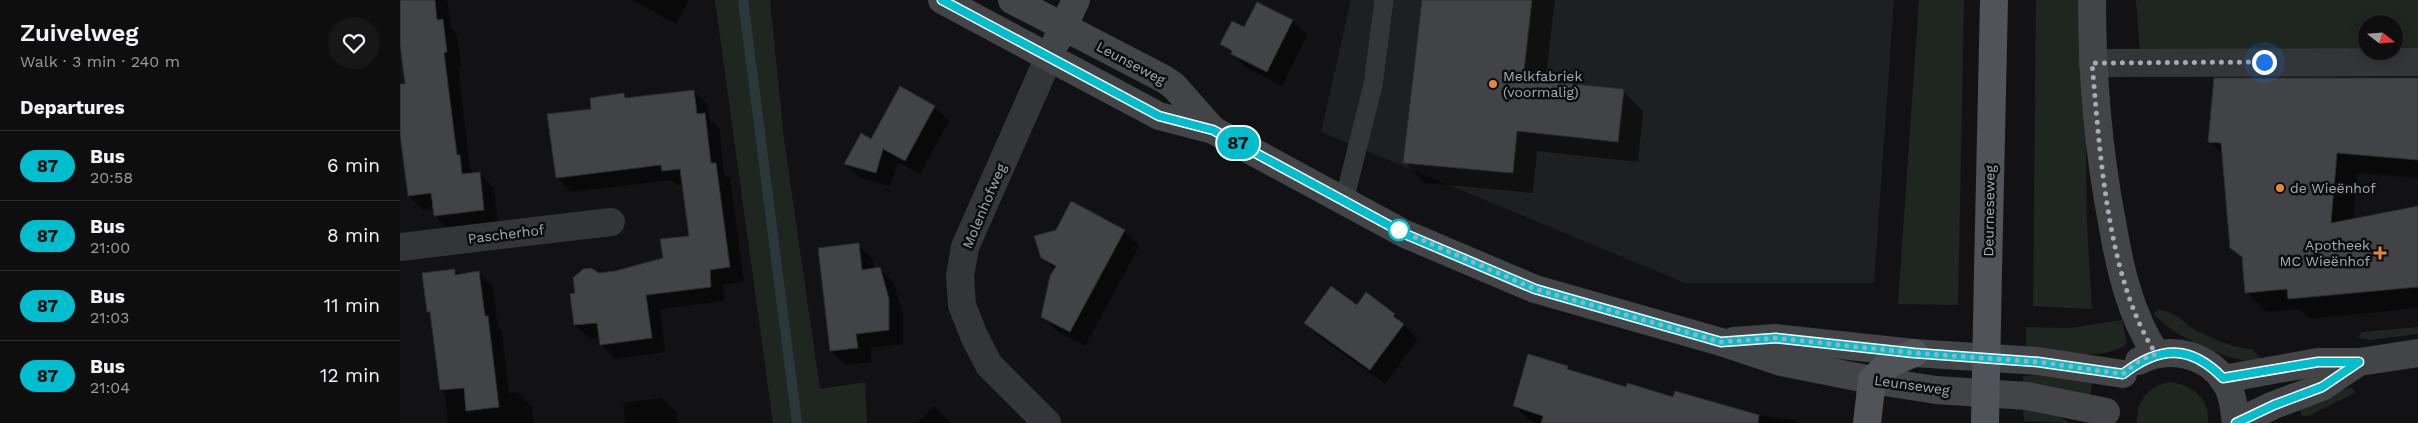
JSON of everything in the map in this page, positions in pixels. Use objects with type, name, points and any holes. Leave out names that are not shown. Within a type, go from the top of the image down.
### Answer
[{"type":"main road","name":"Leunseweg","points":[[942,0],[1159,116],[1213,130],[1405,234],[1535,289],[1721,342],[1781,362],[1872,380],[1936,390],[2027,396],[2106,417]]},
{"type":"main road","name":"Leunseweg","points":[[1012,0],[1174,86],[1213,130]]},
{"type":"main road","points":[[1049,57],[1076,0]]},
{"type":"main road","name":"Deurneseweg","points":[[1985,423],[1994,0]]},
{"type":"main road","points":[[2092,0],[2092,63],[2102,168],[2121,272],[2143,334],[2156,354]]},
{"type":"main road","name":"Leunseweg","points":[[1721,342],[1776,338],[1914,353],[2038,362],[2123,374]]},
{"type":"main road","points":[[1867,423],[1872,380],[1889,364],[1914,353]]},
{"type":"main road","points":[[2106,417],[2111,392],[2123,374],[2140,360],[2156,354],[2177,353],[2198,358],[2212,367],[2223,378],[2233,400],[2236,423],[2274,405],[2322,387],[2359,362]]},
{"type":"main road","points":[[2223,378],[2318,362],[2359,362],[2418,353]]},
{"type":"street","name":"Molenhofweg","points":[[1047,423],[989,365],[974,336],[962,305],[960,276],[965,247],[1049,57]]},
{"type":"street","points":[[2092,63],[2418,62]]},
{"type":"street","name":"Pascherhof","points":[[400,247],[611,222]]},
{"type":"lane","points":[[1344,201],[1373,86],[1384,0]]},
{"type":"shaded area","points":[[715,0],[770,0],[784,139],[820,389],[865,382],[867,423],[773,423]]},
{"type":"shaded area","points":[[1351,0],[1894,0],[1874,283],[1685,283],[1321,132]]},
{"type":"shaded area","points":[[1919,0],[1964,0],[1958,305],[1898,304]]},
{"type":"shaded area","points":[[2036,0],[2084,0],[2087,227],[2092,309],[2033,306]]},
{"type":"shaded area","points":[[2136,0],[2418,0],[2418,52],[2403,52],[2403,15],[2358,15],[2358,52],[2140,54]]},
{"type":"shaded area","points":[[2158,310],[2172,313],[2189,326],[2210,337],[2238,347],[2252,349],[2263,360],[2259,363],[2244,361],[2216,352],[2189,340],[2153,314]]},
{"type":"shaded area","points":[[2122,320],[2127,344],[2116,350],[2104,353],[2078,354],[2026,346],[2026,327],[2071,328]]},
{"type":"shaded area","points":[[2418,327],[2418,334],[2369,340],[2358,338],[2362,332]]},
{"type":"shaded area","points":[[2058,374],[2093,380],[2090,396],[2024,386],[2023,376]]},
{"type":"shaded area","points":[[2169,382],[2185,386],[2198,394],[2206,406],[2208,423],[2137,423],[2141,401],[2149,391]]},
{"type":"shaded area","points":[[2352,387],[2355,393],[2308,416],[2302,416],[2298,405]]},
{"type":"shaded area","points":[[2023,407],[2054,414],[2070,423],[2024,421]]},
{"type":"building","points":[[400,0],[435,0],[437,20],[443,19],[447,52],[444,53],[457,155],[460,155],[462,174],[480,172],[484,210],[434,216],[431,193],[408,196],[400,134],[400,84],[405,84],[400,44]]},
{"type":"building","name":"Melkfabriek (voormalig)","points":[[1422,0],[1532,0],[1523,79],[1624,89],[1618,142],[1517,131],[1513,173],[1403,163]]},
{"type":"building","points":[[1257,2],[1293,20],[1267,72],[1231,54],[1232,51],[1220,44],[1232,21],[1244,27]]},
{"type":"building","name":"de Wieënhof","points":[[2214,78],[2418,78],[2418,160],[2337,153],[2331,223],[2418,206],[2418,287],[2288,299],[2287,289],[2245,293],[2242,257],[2230,248],[2221,143],[2208,142]]},
{"type":"building","points":[[900,86],[935,106],[905,161],[883,149],[876,173],[844,164],[861,133],[871,139]]},
{"type":"building","points":[[694,90],[697,114],[705,113],[711,163],[716,163],[730,267],[710,270],[711,287],[646,295],[652,338],[600,345],[597,323],[574,325],[570,294],[575,293],[573,278],[583,269],[591,268],[599,273],[615,271],[663,258],[660,239],[689,236],[680,169],[662,171],[661,165],[556,178],[547,114],[591,109],[590,98],[624,93],[625,98]]},
{"type":"building","points":[[1071,201],[1125,230],[1070,332],[1041,317],[1050,276],[1056,266],[1041,258],[1034,236],[1056,230]]},
{"type":"building","points":[[859,243],[862,270],[880,267],[889,299],[889,330],[856,334],[858,348],[830,351],[818,248]]},
{"type":"building","points":[[455,269],[455,275],[479,271],[485,316],[488,316],[499,407],[466,411],[464,388],[440,390],[430,312],[427,312],[422,273]]},
{"type":"building","points":[[1331,286],[1357,305],[1366,292],[1395,314],[1393,316],[1404,324],[1370,370],[1304,323]]},
{"type":"building","points":[[1528,354],[1568,366],[1567,369],[1626,387],[1627,383],[1673,397],[1675,391],[1759,415],[1758,423],[1541,423],[1543,416],[1513,406]]},
{"type":"waterway","points":[[743,0],[797,423]]},
{"type":"bus line","name":"87","points":[[942,0],[1159,116],[1213,130],[1405,234],[1535,289],[1721,342],[1776,338],[1914,353],[2038,362],[2123,374],[2140,360],[2156,354],[2177,353],[2198,358],[2212,367],[2223,378],[2240,377],[2318,362],[2359,362],[2322,387],[2274,405],[2236,423]]},
{"type":"place","name":"Melkfabriek (voormalig)","points":[[1493,84]]},
{"type":"place","name":"de Wieënhof","points":[[2280,188]]},
{"type":"place","name":"Apotheek MC Wieënhof","points":[[2380,253]]},
{"type":"route","points":[[1399,230],[1535,289],[1721,342],[1776,338],[1914,353],[2038,362],[2123,374],[2140,360],[2156,354],[2143,334],[2133,311],[2121,272],[2102,168],[2092,63],[2264,62]]}]
